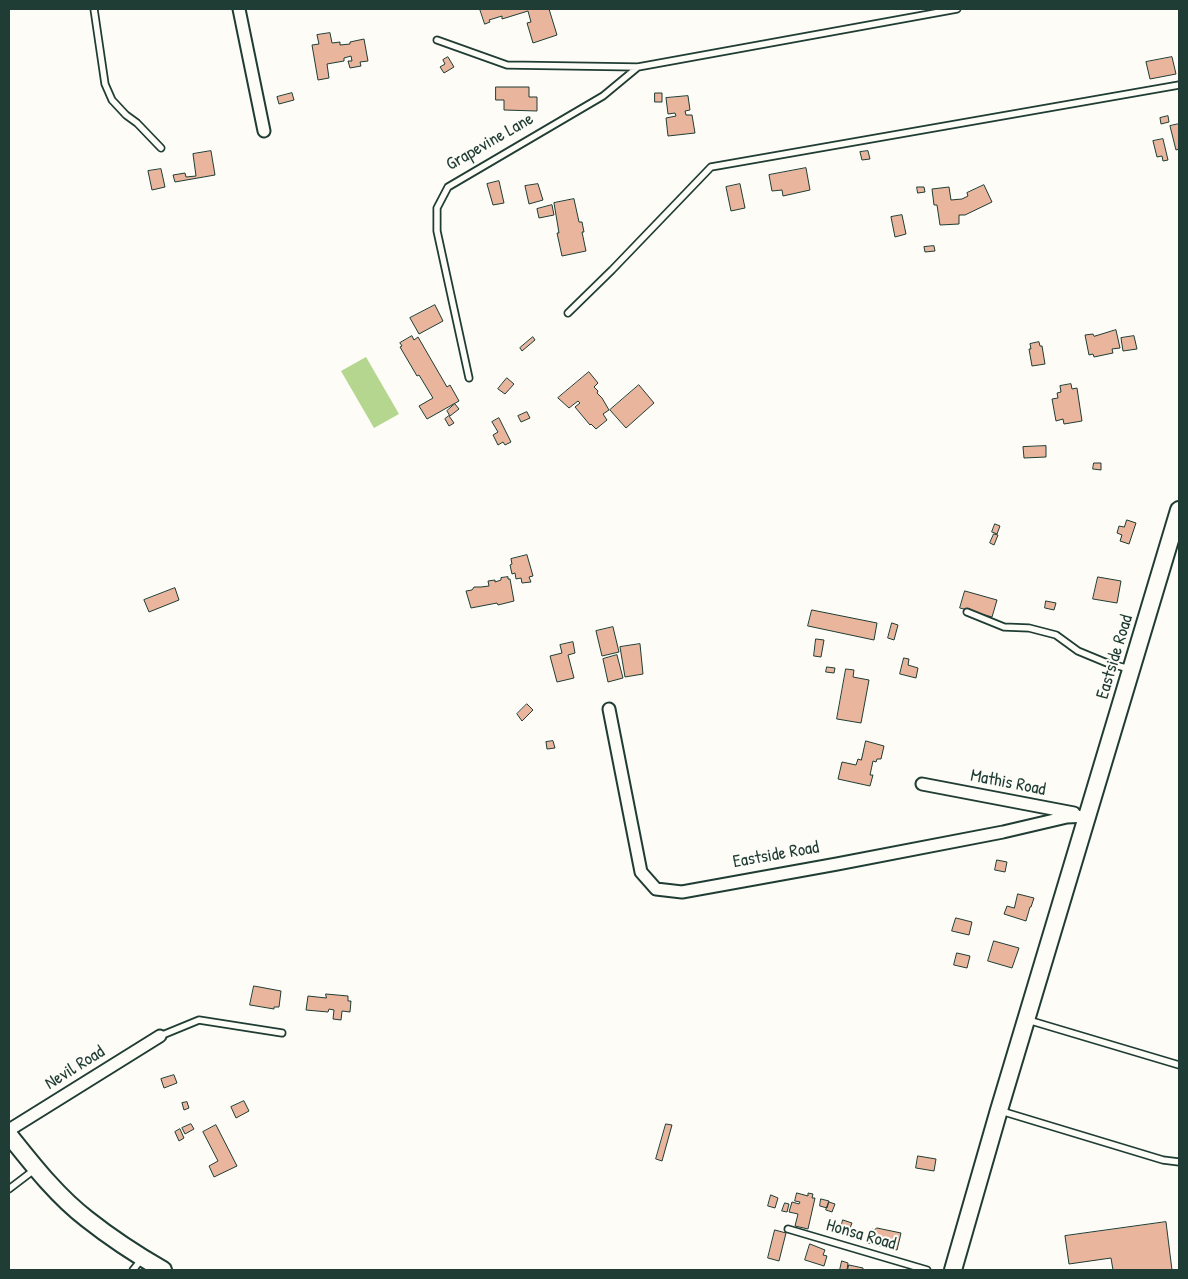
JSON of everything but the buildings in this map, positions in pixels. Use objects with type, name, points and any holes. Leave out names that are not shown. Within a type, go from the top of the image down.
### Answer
[{"type":"main road","name":"Eastside Road","points":[[953,1270],[999,1110],[1179,510]]},
{"type":"main road","points":[[9,1135],[36,1169],[86,1218],[117,1241],[138,1264],[163,1270]]},
{"type":"street","points":[[239,9],[264,131]]},
{"type":"street","name":"Eastside Road","points":[[608,709],[640,872],[656,889],[682,892],[1003,832],[1067,817],[1088,816]]},
{"type":"street","name":"Mathis Road","points":[[922,784],[1088,816]]},
{"type":"street","name":"Nevil Road","points":[[9,1130],[160,1036]]},
{"type":"lane","points":[[94,9],[106,84],[112,100],[161,148]]},
{"type":"lane","name":"Grapevine Lane","points":[[436,40],[507,65],[638,68],[956,9]]},
{"type":"lane","name":"Grapevine Lane","points":[[470,378],[437,232],[436,208],[448,187],[603,96],[638,68]]},
{"type":"lane","points":[[568,313],[711,167],[1179,84]]},
{"type":"lane","points":[[967,612],[1004,627],[1029,628],[1056,635],[1078,651],[1107,663],[1132,670]]},
{"type":"lane","points":[[1027,1019],[1179,1065]]},
{"type":"lane","points":[[160,1036],[199,1020],[282,1033]]},
{"type":"lane","points":[[999,1110],[1163,1160],[1179,1162]]},
{"type":"lane","points":[[9,1189],[36,1169]]},
{"type":"lane","name":"Honsa Road","points":[[788,1229],[927,1270]]},
{"type":"green space","points":[[366,357],[399,414],[374,428],[341,371]]}]
